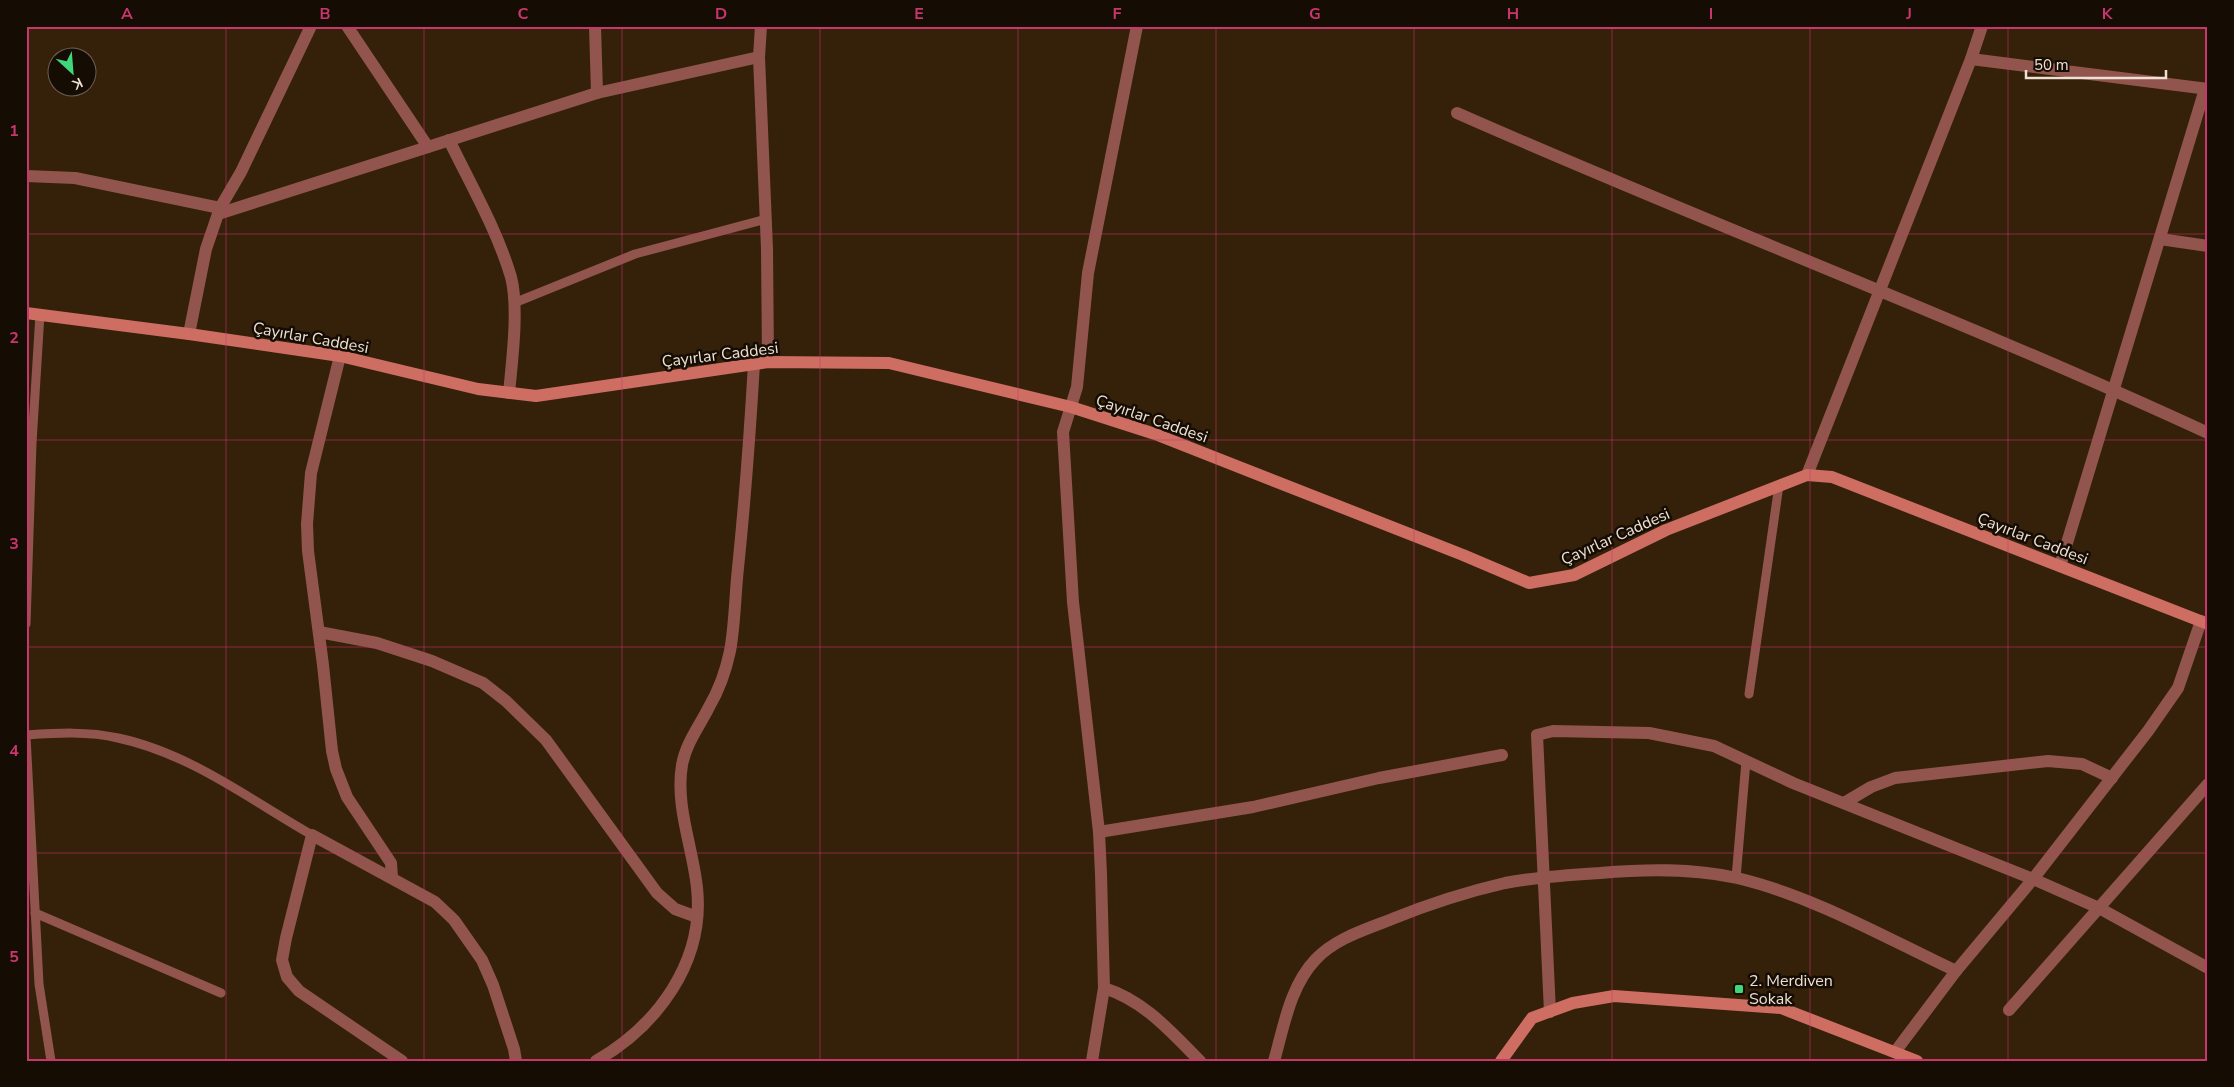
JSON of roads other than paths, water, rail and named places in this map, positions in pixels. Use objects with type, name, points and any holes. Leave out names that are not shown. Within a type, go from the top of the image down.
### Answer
[{"type":"street","points":[[189,334],[206,249],[219,211],[241,172],[311,26]]},
{"type":"street","points":[[347,26],[428,147]]},
{"type":"street","points":[[596,26],[597,93]]},
{"type":"street","points":[[761,26],[760,57],[766,220],[768,362]]},
{"type":"street","points":[[1092,1061],[1104,988],[1099,832],[1073,602],[1063,432],[1077,388],[1088,273],[1137,26]]},
{"type":"street","points":[[1807,475],[1971,59],[1982,26]]},
{"type":"street","points":[[26,176],[75,178],[219,211],[597,93],[760,57]]},
{"type":"street","points":[[1971,59],[2206,89],[2060,566]]},
{"type":"street","points":[[1457,113],[1603,178],[2114,390],[2208,433]]},
{"type":"street","points":[[449,140],[494,232],[511,278],[514,303],[509,393]]},
{"type":"street","points":[[2160,239],[2208,246]]},
{"type":"street","name":"Çayırlar Caddesi","points":[[26,313],[340,356],[478,390],[536,396],[768,362],[889,363],[1071,407],[1155,434],[1463,555],[1529,583],[1574,575],[1666,530],[1807,475],[1832,477],[2205,623]]},
{"type":"street","points":[[340,356],[311,473],[308,498],[308,551],[332,751],[336,769],[347,797],[391,863],[392,878]]},
{"type":"street","points":[[596,1061],[631,1038],[662,1006],[686,963],[691,950],[697,917],[697,888],[682,803],[680,776],[686,750],[718,691],[730,651],[748,474],[754,364]]},
{"type":"street","points":[[1895,1052],[1956,971],[2033,879],[2112,778],[2178,688],[2205,623]]},
{"type":"street","points":[[319,632],[377,643],[432,661],[483,683],[528,721],[546,740],[657,893],[675,909],[697,917]]},
{"type":"street","points":[[1550,1012],[1537,735],[1553,731],[1649,733],[1714,746],[1793,783],[2033,879],[2099,908],[2208,968]]},
{"type":"street","points":[[1099,832],[1253,807],[1379,778],[1502,755]]},
{"type":"street","points":[[1844,803],[1870,787],[1895,778],[2048,761],[2082,764],[2112,778]]},
{"type":"street","points":[[2009,1010],[2205,791]]},
{"type":"street","points":[[402,1061],[299,991],[287,977],[282,960],[312,834],[435,902],[454,920],[482,960],[493,985],[514,1049],[516,1061]]},
{"type":"street","points":[[1274,1061],[1288,1009],[1299,983],[1315,960],[1337,943],[1440,900],[1507,883],[1544,877],[1639,869],[1686,870],[1736,878],[1809,902],[1956,971]]},
{"type":"street","points":[[1104,988],[1140,1004],[1200,1061]]},
{"type":"street","points":[[1501,1061],[1532,1018],[1573,1003],[1614,996],[1781,1008],[1917,1061]]},
{"type":"lane","points":[[514,303],[650,249],[766,220]]},
{"type":"lane","points":[[26,624],[32,443],[40,314]]},
{"type":"lane","points":[[1749,694],[1779,485]]},
{"type":"lane","points":[[51,1061],[39,984],[26,736],[72,732],[116,737],[151,746],[188,762],[312,834]]},
{"type":"lane","points":[[1736,878],[1746,761]]},
{"type":"lane","points":[[35,913],[221,993]]},
{"type":"place","name":"2. Merdiven Sokak","points":[[1739,989]]}]
